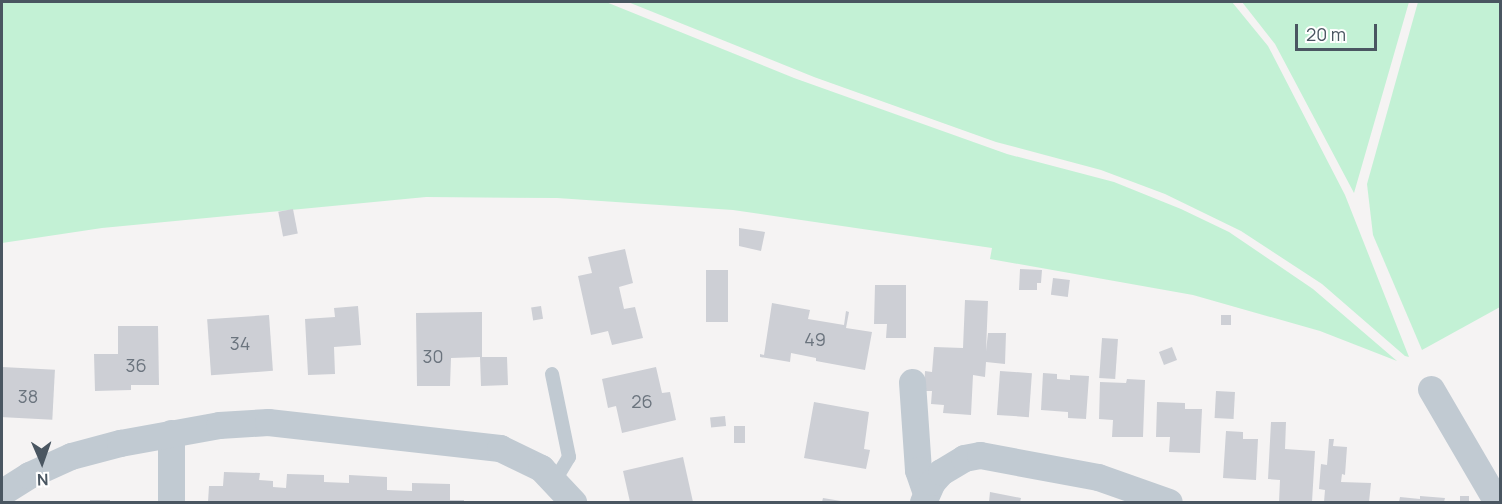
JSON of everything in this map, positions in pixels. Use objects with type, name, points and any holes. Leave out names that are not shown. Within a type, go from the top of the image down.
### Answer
[{"type":"street","points":[[912,382],[918,470],[924,498]]},
{"type":"street","points":[[1431,389],[1497,502]]},
{"type":"street","points":[[2,492],[29,475],[70,456],[171,433],[268,422],[458,441],[500,448],[522,456],[541,468],[555,480],[573,502]]},
{"type":"street","points":[[171,433],[171,502]]},
{"type":"street","points":[[924,498],[932,482],[951,465],[964,458],[980,455],[1098,477],[1169,502]]},
{"type":"lane","points":[[552,374],[569,450],[565,466],[555,480]]},
{"type":"green space","points":[[2,2],[606,2],[794,78],[1007,154],[1114,182],[1181,209],[1229,232],[1313,289],[1397,361],[1320,331],[1193,295],[990,259],[992,248],[733,210],[557,198],[426,197],[102,228],[2,243]]},
{"type":"green space","points":[[628,2],[1232,2],[1268,46],[1345,195],[1409,357],[1405,356],[1322,284],[1241,231],[1165,194],[1101,170],[996,142],[814,77]]},
{"type":"green space","points":[[1242,2],[1409,2],[1354,193],[1275,44]]},
{"type":"green space","points":[[1418,2],[1500,2],[1500,307],[1422,350],[1373,235],[1367,184]]},
{"type":"building","points":[[293,209],[298,234],[283,236],[278,212]]},
{"type":"building","points":[[739,228],[765,232],[761,251],[739,246]]},
{"type":"building","points":[[625,249],[633,283],[619,287],[624,309],[635,307],[643,338],[612,345],[608,331],[591,335],[578,276],[592,273],[588,257]]},
{"type":"building","points":[[1020,269],[1042,270],[1041,283],[1037,283],[1037,290],[1019,290]]},
{"type":"building","points":[[706,270],[728,270],[728,322],[706,322]]},
{"type":"building","points":[[1053,278],[1070,280],[1068,297],[1051,295]]},
{"type":"building","points":[[875,285],[906,285],[906,338],[886,338],[887,324],[874,324]]},
{"type":"building","points":[[965,300],[988,301],[986,351],[988,333],[1006,333],[1005,364],[986,362],[985,377],[973,375],[971,415],[943,413],[944,405],[931,404],[932,391],[924,391],[925,371],[932,372],[934,347],[963,348]]},
{"type":"building","points":[[772,303],[810,310],[808,319],[844,325],[846,311],[849,312],[846,328],[872,332],[865,370],[816,361],[816,358],[791,353],[790,362],[760,357],[760,354],[764,355]]},
{"type":"building","points":[[358,306],[361,345],[334,347],[335,374],[308,375],[305,319],[335,317],[334,308]]},
{"type":"building","points":[[541,306],[543,319],[533,320],[531,308]]},
{"type":"building","points":[[482,312],[482,357],[507,357],[508,385],[481,386],[480,357],[451,358],[450,386],[417,386],[416,313]]},
{"type":"building","points":[[269,315],[273,371],[211,375],[207,319]]},
{"type":"building","points":[[1221,315],[1231,315],[1231,325],[1221,325]]},
{"type":"building","points":[[118,326],[158,326],[159,385],[131,385],[131,390],[95,391],[94,354],[118,354]]},
{"type":"building","points":[[1102,338],[1118,339],[1115,379],[1099,378]]},
{"type":"building","points":[[1172,347],[1177,360],[1164,365],[1159,352]]},
{"type":"building","points":[[2,367],[55,370],[52,420],[2,417]]},
{"type":"building","points":[[656,367],[662,393],[670,392],[676,420],[622,433],[616,406],[608,408],[602,379]]},
{"type":"building","points":[[1000,371],[1032,373],[1029,417],[997,415]]},
{"type":"building","points":[[1043,373],[1057,374],[1057,379],[1070,380],[1070,375],[1089,376],[1086,419],[1068,418],[1068,412],[1041,410]]},
{"type":"building","points":[[1127,379],[1145,380],[1143,437],[1112,437],[1113,420],[1099,419],[1100,382],[1126,383]]},
{"type":"building","points":[[1216,391],[1235,392],[1234,419],[1215,418]]},
{"type":"building","points":[[814,402],[869,412],[864,449],[870,450],[866,469],[804,458]]},
{"type":"building","points":[[1157,402],[1185,403],[1185,409],[1202,409],[1200,453],[1169,452],[1170,437],[1156,437]]},
{"type":"building","points":[[725,416],[726,426],[711,428],[710,418]]},
{"type":"building","points":[[1271,422],[1286,422],[1285,449],[1315,451],[1312,502],[1279,502],[1280,480],[1268,479]]},
{"type":"building","points":[[734,426],[745,426],[745,443],[734,443]]},
{"type":"building","points":[[1226,431],[1243,432],[1243,439],[1258,439],[1256,480],[1223,478]]},
{"type":"building","points":[[1329,439],[1334,439],[1333,446],[1347,447],[1345,475],[1342,474],[1341,482],[1371,483],[1369,502],[1324,502],[1325,490],[1319,489],[1321,464],[1327,465]]},
{"type":"building","points":[[683,457],[693,502],[630,502],[623,471]]},
{"type":"building","points":[[224,472],[260,473],[259,480],[273,481],[273,487],[286,488],[287,474],[324,475],[324,482],[349,483],[349,475],[387,477],[387,490],[412,491],[412,483],[450,484],[450,500],[464,500],[464,502],[208,502],[209,486],[223,486]]},
{"type":"building","points":[[990,492],[1021,498],[1020,502],[989,502]]},
{"type":"building","points":[[1420,496],[1445,498],[1444,502],[1399,502],[1400,497],[1420,499]]},
{"type":"building","points":[[1460,496],[1469,496],[1469,502],[1460,502]]},
{"type":"building","points":[[823,498],[841,501],[841,502],[822,502]]},
{"type":"building","points":[[90,500],[110,500],[110,502],[90,502]]}]
